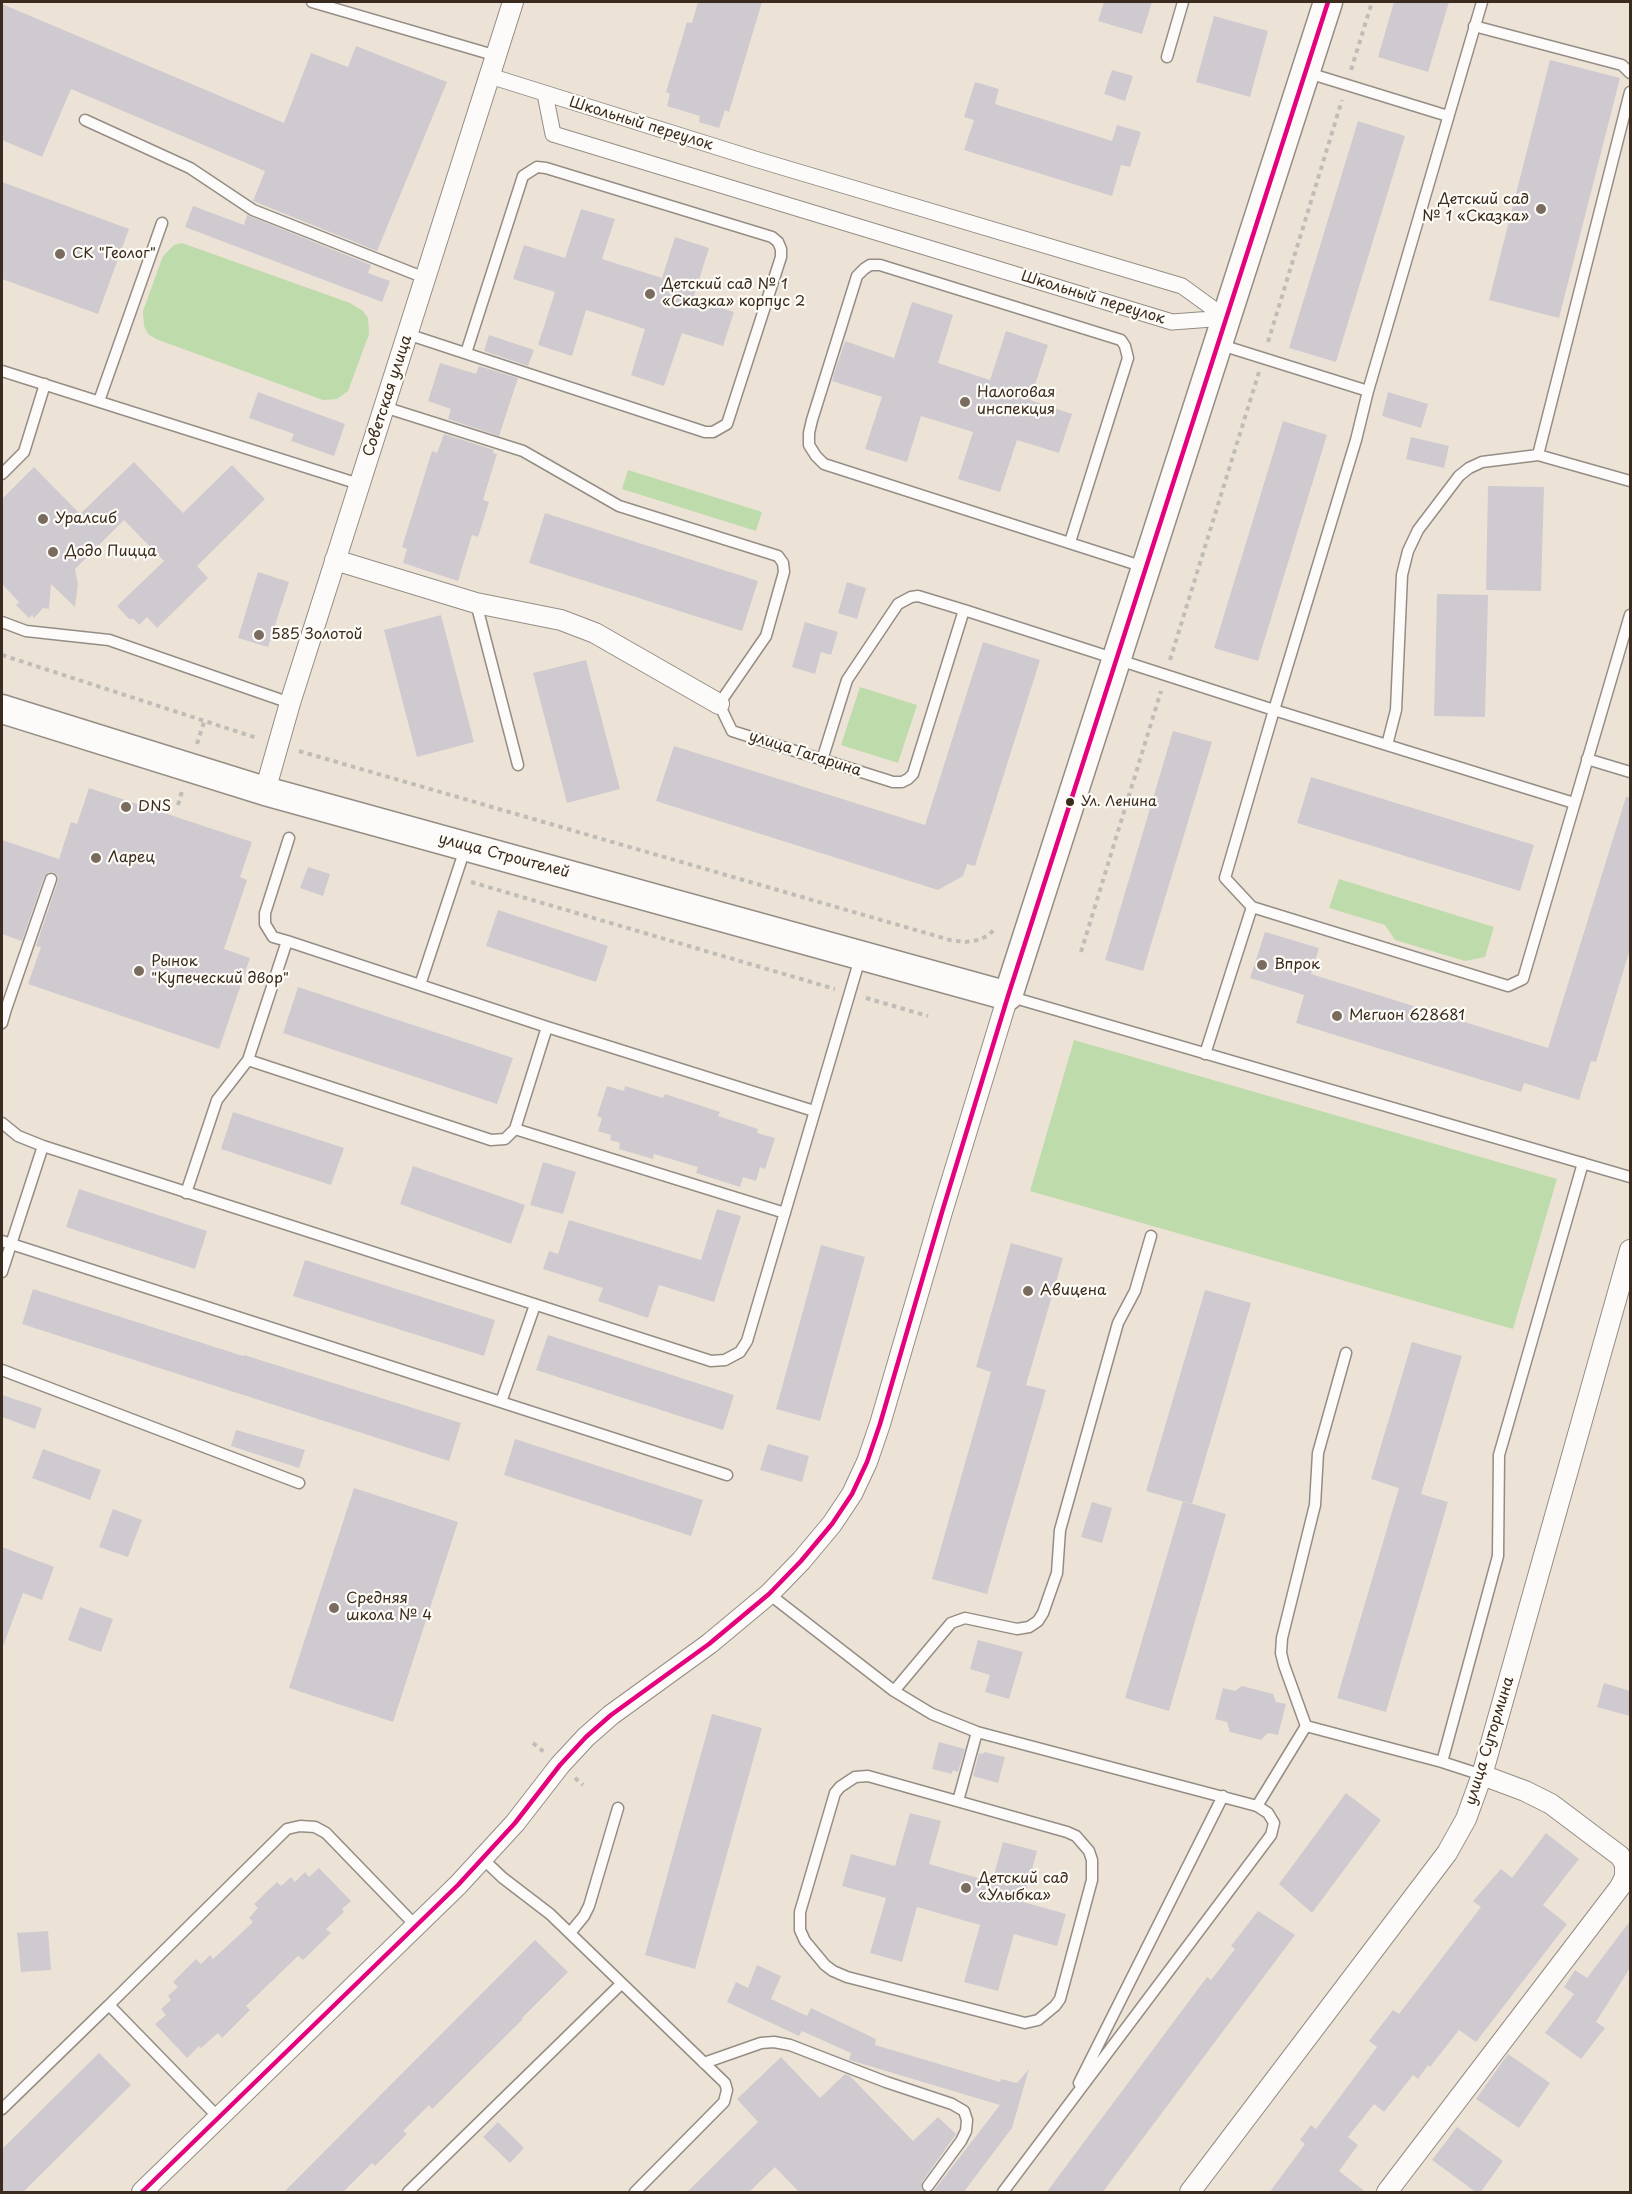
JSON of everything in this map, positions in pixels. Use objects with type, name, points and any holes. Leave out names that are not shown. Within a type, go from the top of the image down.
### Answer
[{"type":"main road","points":[[1008,996],[1328,2]]},
{"type":"main road","name":"улица Строителей","points":[[2,710],[265,791],[1008,996]]},
{"type":"street","name":"Советская улица","points":[[265,791],[290,703],[513,2]]},
{"type":"street","name":"Школьный переулок","points":[[490,76],[766,163],[1182,286],[1222,331]]},
{"type":"street","name":"Школьный переулок","points":[[545,94],[553,134],[1172,322],[1222,331]]},
{"type":"street","points":[[335,560],[476,603],[561,620],[595,633],[719,704]]},
{"type":"street","points":[[142,2193],[483,1859],[586,1737],[611,1714],[709,1644],[769,1594],[832,1524],[852,1494],[867,1462],[1008,996]]},
{"type":"street","name":"улица Сутормина","points":[[1190,2193],[1447,1853],[1466,1819],[1482,1775],[1630,1250]]},
{"type":"street","points":[[1387,2193],[1620,1887],[1625,1877],[1626,1864],[1620,1856],[1551,1804],[1525,1791],[1482,1775]]},
{"type":"lane","points":[[312,2],[497,56]]},
{"type":"lane","points":[[1167,57],[1183,2]]},
{"type":"lane","points":[[1482,2],[1368,391],[1356,440],[1225,878],[1252,908],[1508,986],[1523,979],[1630,615]]},
{"type":"lane","points":[[1474,26],[1622,65],[1630,73]]},
{"type":"lane","points":[[1305,72],[1448,116]]},
{"type":"lane","points":[[1538,455],[1630,92]]},
{"type":"lane","points":[[85,120],[172,158],[253,210],[425,278]]},
{"type":"lane","points":[[408,334],[705,432],[713,432],[727,424],[782,249],[772,237],[537,167],[523,177],[466,353]]},
{"type":"lane","points":[[99,401],[162,223]]},
{"type":"lane","points":[[1070,542],[1128,358],[1121,340],[880,265],[870,265],[857,276],[812,420],[809,445],[816,456],[824,464],[1146,567]]},
{"type":"lane","points":[[1222,331],[1263,358],[1368,391]]},
{"type":"lane","points":[[2,370],[359,484]]},
{"type":"lane","points":[[2,474],[24,452],[45,384]]},
{"type":"lane","points":[[384,407],[524,451],[619,506],[778,556],[783,563],[783,572],[766,636],[719,704]]},
{"type":"lane","points":[[1387,745],[1396,710],[1402,574],[1408,551],[1418,530],[1446,491],[1469,468],[1482,462],[1538,455],[1630,481]]},
{"type":"lane","points":[[822,760],[847,680],[898,604],[910,597],[918,596],[1274,711],[1574,803]]},
{"type":"lane","points":[[476,603],[518,765]]},
{"type":"lane","name":"улица Гагарина","points":[[719,704],[732,731],[893,782],[902,782],[913,774],[964,610]]},
{"type":"lane","points":[[2,622],[26,631],[110,640],[290,703]]},
{"type":"lane","points":[[1587,759],[1630,772]]},
{"type":"lane","points":[[289,838],[265,913],[265,924],[273,937],[814,1111]]},
{"type":"lane","points":[[420,985],[466,846]]},
{"type":"lane","points":[[2,1023],[4,1008],[51,879]]},
{"type":"lane","points":[[1204,1054],[1252,908]]},
{"type":"lane","points":[[186,1193],[217,1100],[248,1060],[287,941]]},
{"type":"lane","points":[[2,1123],[18,1136],[43,1146],[186,1193],[711,1360],[725,1360],[740,1352],[747,1341],[861,955]]},
{"type":"lane","points":[[1008,996],[1630,1177]]},
{"type":"lane","points":[[248,1060],[491,1140],[505,1139],[515,1130],[547,1027]]},
{"type":"lane","points":[[515,1130],[785,1213]]},
{"type":"lane","points":[[2,1272],[6,1242],[43,1146]]},
{"type":"lane","points":[[1442,1762],[1498,1556],[1499,1455],[1583,1163]]},
{"type":"lane","points":[[894,1691],[951,1623],[965,1618],[1017,1629],[1029,1627],[1038,1622],[1057,1573],[1060,1530],[1118,1323],[1135,1291],[1151,1236]]},
{"type":"lane","points":[[6,1242],[727,1475]]},
{"type":"lane","points":[[501,1402],[535,1305]]},
{"type":"lane","points":[[1306,1726],[1284,1665],[1281,1653],[1282,1638],[1315,1505],[1318,1453],[1346,1353]]},
{"type":"lane","points":[[2,1370],[299,1483]]},
{"type":"lane","points":[[769,1594],[894,1691],[932,1714],[977,1732],[1257,1806],[1268,1813],[1274,1823],[1271,1835],[1003,2193]]},
{"type":"lane","points":[[1306,1726],[1482,1775]]},
{"type":"lane","points":[[1257,1806],[1306,1726]]},
{"type":"lane","points":[[958,1801],[977,1732]]},
{"type":"lane","points":[[868,1776],[958,1801],[1067,1832],[1076,1836],[1089,1851],[1092,1860],[1092,1880],[1060,1999],[1038,2020],[1025,2023],[847,1977],[825,1965],[805,1941],[800,1930],[800,1912],[835,1793],[840,1787],[855,1777],[868,1776]]},
{"type":"lane","points":[[1067,2107],[1223,1796]]},
{"type":"lane","points":[[570,1933],[589,1906],[618,1808]]},
{"type":"lane","points":[[2,2109],[287,1829],[300,1826],[315,1827],[326,1833],[416,1926]]},
{"type":"lane","points":[[483,1859],[503,1878],[550,1914],[725,2083],[727,2096],[724,2103],[635,2193]]},
{"type":"lane","points":[[408,2193],[621,1984]]},
{"type":"lane","points":[[109,2005],[218,2117]]},
{"type":"lane","points":[[704,2063],[761,2043],[774,2042],[790,2045],[886,2082],[952,2104],[964,2112],[967,2120],[966,2131],[962,2141],[928,2186]]},
{"type":"path","points":[[1081,952],[1372,2]]},
{"type":"path","points":[[2,655],[278,745],[950,940],[965,942],[978,940],[989,935],[996,927]]},
{"type":"path","points":[[456,877],[928,1016]]},
{"type":"green space","points":[[182,243],[350,303],[363,311],[368,318],[369,334],[348,391],[337,399],[323,400],[156,339],[148,334],[144,326],[143,311],[163,256],[174,245]]},
{"type":"green space","points":[[628,470],[762,512],[756,531],[622,489]]},
{"type":"green space","points":[[860,687],[917,705],[898,763],[841,745]]},
{"type":"green space","points":[[1339,879],[1494,927],[1485,957],[1465,961],[1395,940],[1385,925],[1329,908]]},
{"type":"green space","points":[[1074,1040],[1557,1179],[1513,1329],[1030,1191]]},
{"type":"building","points":[[698,2],[762,2],[729,112],[725,110],[719,128],[699,122],[700,116],[667,106],[670,94],[666,92],[687,22],[692,23]]},
{"type":"building","points":[[1104,2],[1152,2],[1142,34],[1098,21]]},
{"type":"building","points":[[1394,2],[1449,2],[1428,72],[1378,57]]},
{"type":"building","points":[[2,4],[284,123],[311,53],[348,67],[356,46],[447,82],[377,251],[253,201],[265,171],[71,89],[42,157],[2,140]]},
{"type":"building","points":[[1214,16],[1268,31],[1250,97],[1196,82]]},
{"type":"building","points":[[1550,60],[1620,78],[1559,318],[1489,300]]},
{"type":"building","points":[[1112,70],[1133,76],[1125,101],[1104,94]]},
{"type":"building","points":[[975,82],[999,89],[995,104],[1112,141],[1117,125],[1141,132],[1130,167],[1121,165],[1112,196],[964,150],[974,120],[964,117]]},
{"type":"building","points":[[1358,121],[1405,136],[1336,362],[1289,348]]},
{"type":"building","name":"СК \"Геолог\"","points":[[2,182],[129,229],[98,314],[2,279]]},
{"type":"building","points":[[193,206],[244,225],[247,215],[371,265],[368,273],[390,281],[382,302],[185,227]]},
{"type":"building","points":[[581,209],[615,219],[602,259],[662,278],[675,237],[709,248],[693,299],[734,312],[723,346],[682,333],[664,386],[631,375],[645,329],[586,310],[572,356],[538,345],[555,292],[513,279],[524,245],[565,258]]},
{"type":"building","points":[[912,302],[953,315],[938,363],[990,380],[1006,331],[1048,345],[1030,400],[1072,414],[1059,453],[1017,440],[1000,492],[958,479],[973,432],[921,416],[907,462],[865,449],[882,397],[832,381],[834,374],[845,341],[894,358]]},
{"type":"building","points":[[489,335],[534,350],[528,366],[484,351]]},
{"type":"building","points":[[440,363],[476,374],[479,366],[518,378],[499,436],[448,419],[451,409],[428,401]]},
{"type":"building","points":[[258,392],[345,424],[334,456],[291,441],[294,434],[249,418]]},
{"type":"building","points":[[1388,392],[1428,404],[1421,428],[1382,416]]},
{"type":"building","points":[[1283,421],[1327,435],[1258,661],[1214,648]]},
{"type":"building","points":[[444,434],[494,450],[493,453],[497,454],[483,500],[489,502],[478,537],[472,535],[458,581],[403,563],[407,549],[402,547],[432,451],[437,453]]},
{"type":"building","points":[[1411,437],[1449,446],[1444,468],[1406,459]]},
{"type":"building","points":[[134,462],[183,513],[232,465],[265,499],[197,566],[208,578],[157,628],[147,617],[139,625],[134,619],[129,619],[117,606],[164,561],[124,520],[75,569],[78,584],[75,607],[51,584],[49,609],[43,608],[34,618],[32,615],[29,618],[16,605],[19,602],[2,584],[2,499],[34,467],[80,514]]},
{"type":"building","points":[[1488,486],[1544,487],[1541,591],[1486,590]]},
{"type":"building","points":[[545,513],[758,581],[742,631],[529,563]]},
{"type":"building","points":[[258,572],[289,582],[268,647],[238,638]]},
{"type":"building","points":[[847,582],[866,588],[857,619],[838,613]]},
{"type":"building","points":[[1437,594],[1488,595],[1485,717],[1434,716]]},
{"type":"building","points":[[441,615],[474,742],[417,757],[384,630]]},
{"type":"building","points":[[805,622],[838,632],[831,655],[821,652],[815,674],[792,667]]},
{"type":"building","points":[[983,642],[1040,660],[975,866],[967,864],[963,876],[938,890],[656,801],[674,746],[925,825]]},
{"type":"building","points":[[586,660],[620,789],[567,803],[533,673]]},
{"type":"building","points":[[1173,731],[1212,742],[1143,971],[1105,960]]},
{"type":"building","points":[[1311,777],[1534,845],[1520,891],[1297,823]]},
{"type":"building","points":[[89,788],[252,842],[240,877],[247,880],[224,949],[250,958],[219,1049],[28,984],[41,947],[36,946],[58,881],[54,872],[49,872],[44,877],[22,941],[2,934],[2,840],[59,859],[71,822],[77,824]]},
{"type":"building","points":[[1626,797],[1630,797],[1630,949],[1596,1062],[1591,1061],[1579,1100],[1524,1083],[1521,1092],[1296,1023],[1304,995],[1250,978],[1265,932],[1319,948],[1311,974],[1548,1048]]},
{"type":"building","points":[[308,867],[330,874],[323,896],[300,888]]},
{"type":"building","points":[[498,910],[608,946],[596,982],[486,946]]},
{"type":"building","points":[[298,987],[513,1058],[497,1104],[283,1033]]},
{"type":"building","points":[[607,1086],[624,1091],[625,1086],[663,1098],[665,1094],[720,1112],[718,1116],[758,1129],[757,1133],[775,1138],[765,1169],[760,1167],[756,1181],[743,1177],[740,1187],[696,1173],[698,1167],[654,1154],[653,1159],[619,1149],[620,1143],[610,1140],[611,1135],[598,1131],[602,1118],[597,1116]]},
{"type":"building","points":[[233,1112],[344,1148],[331,1185],[221,1149]]},
{"type":"building","points":[[543,1162],[576,1172],[563,1214],[530,1205]]},
{"type":"building","points":[[413,1166],[525,1205],[511,1244],[400,1204]]},
{"type":"building","points":[[79,1189],[207,1231],[195,1269],[66,1227]]},
{"type":"building","points":[[717,1209],[741,1216],[714,1302],[659,1285],[648,1318],[598,1301],[603,1288],[543,1269],[549,1251],[558,1254],[569,1220],[701,1260]]},
{"type":"building","points":[[1011,1243],[1063,1258],[1026,1385],[1046,1390],[987,1594],[932,1579],[991,1372],[976,1367]]},
{"type":"building","points":[[821,1245],[865,1257],[820,1421],[776,1409]]},
{"type":"building","points":[[305,1260],[495,1320],[484,1356],[293,1296]]},
{"type":"building","points":[[33,1289],[461,1423],[449,1461],[22,1324]]},
{"type":"building","points":[[1205,1290],[1251,1303],[1192,1504],[1146,1491]]},
{"type":"building","points":[[548,1335],[734,1395],[723,1430],[536,1370]]},
{"type":"building","points":[[1412,1342],[1462,1356],[1421,1494],[1448,1502],[1386,1712],[1337,1698],[1399,1488],[1371,1479]]},
{"type":"building","points":[[2,1395],[42,1408],[35,1429],[2,1417]]},
{"type":"building","points":[[236,1430],[305,1450],[299,1468],[231,1446]]},
{"type":"building","points":[[515,1439],[703,1500],[691,1536],[504,1475]]},
{"type":"building","points":[[768,1444],[809,1456],[802,1482],[760,1470]]},
{"type":"building","points":[[43,1449],[101,1470],[90,1500],[32,1478]]},
{"type":"building","points":[[354,1488],[458,1522],[393,1722],[289,1688]]},
{"type":"building","points":[[1183,1501],[1226,1514],[1169,1711],[1125,1698]]},
{"type":"building","points":[[1092,1502],[1112,1508],[1102,1543],[1081,1537]]},
{"type":"building","points":[[113,1509],[142,1520],[128,1557],[99,1547]]},
{"type":"building","points":[[2,1547],[54,1567],[42,1600],[23,1593],[3,1646],[2,1646]]},
{"type":"building","points":[[80,1607],[113,1619],[101,1652],[68,1640]]},
{"type":"building","points":[[978,1640],[1023,1652],[1009,1699],[985,1692],[990,1675],[970,1669]]},
{"type":"building","points":[[1604,1683],[1630,1691],[1630,1716],[1597,1707]]},
{"type":"building","points":[[1242,1686],[1273,1694],[1276,1702],[1286,1704],[1278,1735],[1268,1733],[1261,1740],[1230,1732],[1227,1722],[1215,1719],[1223,1688],[1235,1691]]},
{"type":"building","points":[[712,1714],[762,1728],[695,1969],[645,1955]]},
{"type":"building","points":[[939,1742],[965,1749],[958,1772],[953,1770],[952,1774],[932,1769]]},
{"type":"building","points":[[979,1753],[1005,1757],[998,1783],[973,1776]]},
{"type":"building","points":[[1346,1793],[1381,1820],[1312,1913],[1279,1884]]},
{"type":"building","points":[[910,1813],[941,1821],[929,1864],[992,1882],[1003,1842],[1037,1851],[1023,1902],[1066,1914],[1057,1946],[1014,1934],[998,1991],[964,1982],[980,1925],[917,1907],[902,1962],[870,1953],[886,1898],[842,1886],[851,1854],[895,1866]]},
{"type":"building","points":[[1546,1833],[1579,1859],[1543,1905],[1567,1924],[1476,2042],[1459,2030],[1418,2079],[1413,2075],[1384,2112],[1374,2104],[1348,2137],[1358,2145],[1339,2171],[1367,2193],[1269,2193],[1305,2144],[1300,2140],[1311,2125],[1316,2129],[1377,2047],[1369,2041],[1393,2010],[1399,2014],[1481,1907],[1473,1901],[1501,1869],[1512,1878]]},
{"type":"building","points":[[319,1868],[351,1901],[342,1909],[344,1912],[326,1929],[331,1933],[303,1960],[298,1956],[246,2006],[250,2010],[222,2038],[218,2033],[201,2048],[199,2046],[187,2058],[155,2024],[166,2015],[161,2009],[171,2000],[168,1996],[178,1987],[173,1982],[196,1959],[201,1964],[210,1955],[213,1959],[253,1922],[249,1918],[258,1908],[254,1904],[277,1882],[281,1886],[291,1877],[295,1882],[305,1872],[309,1877]]},
{"type":"building","points":[[1258,1911],[1295,1935],[1102,2193],[1046,2193],[1207,1977],[1211,1980],[1235,1949],[1231,1946]]},
{"type":"building","points":[[1630,1921],[1630,1968],[1596,2022],[1605,2028],[1581,2059],[1545,2033],[1574,1994],[1564,1987],[1575,1970],[1587,1978]]},
{"type":"building","points":[[48,1931],[51,1970],[21,1972],[17,1933]]},
{"type":"building","points":[[535,1940],[568,1972],[523,2019],[432,2109],[429,2105],[403,2131],[407,2134],[375,2166],[372,2163],[342,2193],[283,2193]]},
{"type":"building","points":[[757,1965],[781,1976],[771,1999],[807,2016],[811,2008],[876,2039],[875,2045],[1000,2082],[1001,2079],[1017,2083],[1029,2069],[1012,2128],[963,2193],[932,2193],[1000,2105],[849,2060],[851,2053],[802,2031],[799,2036],[727,2002],[736,1982],[748,1988]]},
{"type":"building","points":[[99,2053],[131,2085],[22,2193],[2,2193],[2,2149]]},
{"type":"building","points":[[1508,2054],[1550,2083],[1519,2128],[1476,2099]]},
{"type":"building","points":[[781,2057],[820,2098],[845,2074],[850,2076],[913,2141],[938,2117],[956,2134],[922,2182],[921,2188],[925,2193],[800,2193],[775,2167],[748,2193],[686,2193],[758,2122],[737,2099]]},
{"type":"building","points":[[498,2122],[524,2148],[510,2163],[483,2137]]},
{"type":"building","points":[[1457,2127],[1503,2161],[1480,2193],[1432,2160]]},
{"type":"transit line","points":[[142,2192],[458,1885],[515,1823],[560,1765],[586,1737],[611,1715],[709,1644],[769,1594],[832,1524],[852,1494],[867,1462],[880,1424],[1008,996],[1328,2]]},
{"type":"place","name":"Детский сад № 1 «Сказка»","points":[[1541,209]]},
{"type":"place","name":"СК \"Геолог\"","points":[[60,254]]},
{"type":"place","name":"Детский сад № 1 «Сказка» корпус 2","points":[[650,294]]},
{"type":"place","name":"Налоговая инспекция","points":[[965,402]]},
{"type":"place","name":"Уралсиб","points":[[43,519]]},
{"type":"place","name":"Додо Пицца","points":[[53,552]]},
{"type":"place","name":"585 Золотой","points":[[259,635]]},
{"type":"place","name":"Ул. Ленина","points":[[1070,802]]},
{"type":"place","name":"DNS","points":[[126,807]]},
{"type":"place","name":"Ларец","points":[[96,858]]},
{"type":"place","name":"Впрок","points":[[1262,965]]},
{"type":"place","name":"Рынок \"Купеческий двор\"","points":[[139,971]]},
{"type":"place","name":"Мегион 628681","points":[[1337,1016]]},
{"type":"place","name":"Авицена","points":[[1028,1291]]},
{"type":"place","name":"Средняя школа № 4","points":[[334,1608]]},
{"type":"place","name":"Детский сад «Улыбка»","points":[[966,1888]]}]
